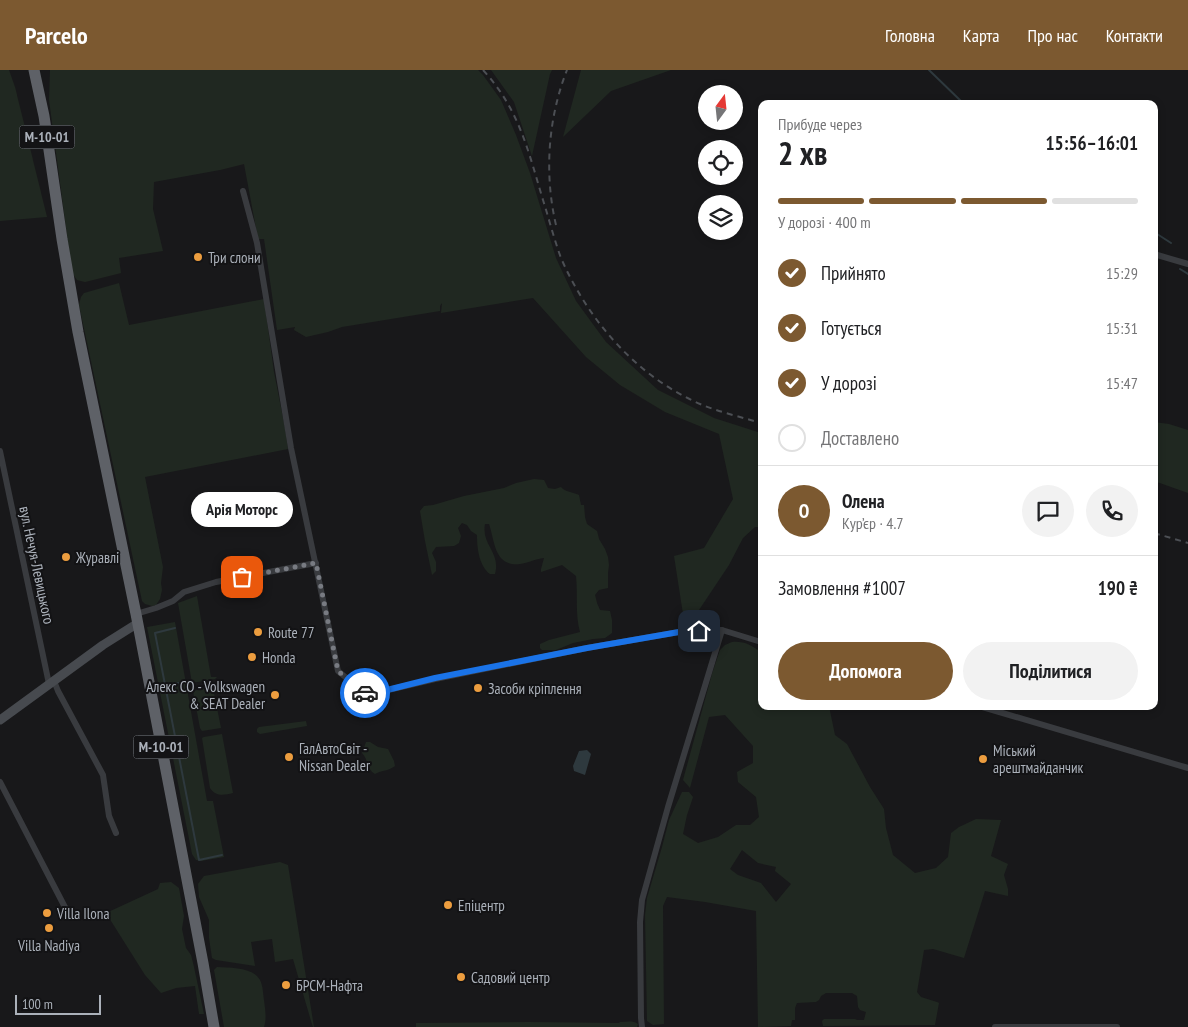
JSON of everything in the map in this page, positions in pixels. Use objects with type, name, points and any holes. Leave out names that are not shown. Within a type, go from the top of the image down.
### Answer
[{"type":"highway","name":"М-10-01","points":[[34,70],[44,116],[78,332],[137,619],[214,1027]]},
{"type":"main road","points":[[0,720],[137,619]]},
{"type":"street","points":[[243,191],[256,243],[291,448],[338,671],[367,695],[435,678],[679,632],[722,630],[758,641]]},
{"type":"street","points":[[1158,255],[1188,264]]},
{"type":"street","name":"вул. Нечуя-Левицького","points":[[0,451],[51,683],[58,692],[104,775],[109,816],[116,833]]},
{"type":"street","points":[[137,619],[173,601],[184,592],[216,582],[316,563]]},
{"type":"street","points":[[642,1027],[640,922],[642,900],[668,806],[722,630]]},
{"type":"street","points":[[992,710],[1188,768]]},
{"type":"street","points":[[0,782],[69,914]]},
{"type":"street","points":[[994,1027],[1117,1027]]},
{"type":"shaded area","points":[[0,70],[9,70],[15,87],[47,217],[0,221]]},
{"type":"shaded area","points":[[50,70],[478,70],[501,100],[516,135],[530,173],[556,258],[576,301],[606,342],[658,390],[714,418],[758,432],[758,527],[755,527],[743,538],[729,565],[697,613],[683,614],[674,556],[704,548],[733,499],[719,434],[665,412],[620,385],[586,357],[533,298],[441,313],[442,303],[440,311],[342,327],[306,337],[294,330],[295,327],[277,330],[264,239],[258,239],[244,164],[154,182],[153,209],[163,251],[119,258],[121,273],[85,282],[77,280],[72,273],[49,100]]},
{"type":"shaded area","points":[[491,70],[552,70],[532,156],[514,102]]},
{"type":"shaded area","points":[[581,70],[671,70],[611,91],[563,137]]},
{"type":"shaded area","points":[[119,283],[129,325],[264,299],[274,372],[288,449],[145,477],[163,567],[160,599],[156,605],[152,606],[142,601],[79,305],[84,293]]},
{"type":"shaded area","points":[[1158,423],[1188,430],[1188,493],[1158,482]]},
{"type":"shaded area","points":[[534,479],[544,480],[548,488],[555,489],[561,487],[579,495],[581,505],[584,505],[587,524],[597,531],[608,557],[609,565],[608,588],[599,590],[595,595],[600,610],[610,611],[612,633],[605,638],[573,643],[556,650],[542,650],[540,644],[580,632],[576,576],[562,565],[541,572],[544,558],[520,564],[511,564],[505,561],[497,552],[489,524],[485,524],[485,531],[495,560],[495,574],[490,574],[486,571],[481,562],[477,535],[467,525],[462,523],[458,528],[461,536],[459,543],[454,546],[436,547],[432,553],[436,562],[436,571],[432,575],[420,511],[424,506],[504,488]]},
{"type":"shaded area","points":[[197,596],[211,677],[217,677],[192,683],[178,603]]},
{"type":"shaded area","points":[[175,622],[207,801],[213,801],[224,857],[201,861],[196,860],[192,854],[147,627]]},
{"type":"shaded area","points":[[732,642],[751,645],[758,650],[758,710],[830,710],[835,735],[847,744],[884,809],[886,828],[893,855],[915,873],[936,868],[948,857],[951,833],[959,827],[976,819],[1001,820],[991,856],[1008,864],[1004,875],[1008,896],[985,891],[964,958],[933,949],[924,950],[917,992],[921,997],[939,1003],[935,1025],[823,1026],[822,1021],[824,1019],[864,1020],[866,1012],[860,1010],[857,996],[852,993],[826,993],[816,1002],[797,1003],[795,1020],[792,1020],[791,1026],[758,1027],[756,911],[667,897],[663,906],[664,1024],[653,1025],[647,1021],[645,915],[647,898],[669,820],[682,792],[689,792],[693,797],[683,834],[698,843],[718,837],[736,825],[750,825],[759,817],[756,797],[738,782],[737,772],[753,763],[753,746],[725,715],[709,717],[690,788],[683,780],[720,650]],"holes":[[[742,850],[758,863],[776,867],[775,871],[791,884],[776,902],[761,883],[738,875],[730,869]]]},
{"type":"shaded area","points":[[218,687],[213,688],[221,728],[202,731],[193,691]]},
{"type":"shaded area","points":[[306,721],[307,726],[260,734],[257,732],[259,727]]},
{"type":"shaded area","points":[[222,734],[233,793],[223,795],[215,793],[210,788],[202,738]]},
{"type":"shaded area","points":[[366,742],[388,749],[395,766],[375,774],[372,772],[362,753]]},
{"type":"shaded area","points":[[587,750],[591,754],[585,775],[574,771],[573,766],[579,751]]},
{"type":"shaded area","points":[[280,862],[288,865],[314,1027],[293,959],[275,962],[272,939],[251,942],[255,966],[212,958],[209,920],[199,897],[198,884],[204,876]]},
{"type":"shaded area","points":[[171,882],[179,888],[184,916],[182,929],[186,948],[191,955],[204,1014],[199,1014],[195,986],[176,988],[161,993],[145,975],[106,913],[158,889],[160,883]]},
{"type":"shaded area","points":[[217,967],[247,970],[257,976],[263,990],[266,1014],[264,1027],[224,1027],[214,970]]},
{"type":"shaded area","points":[[629,1021],[638,1024],[637,1027],[416,1027],[416,1023],[619,1023]]},
{"type":"waterway","points":[[929,70],[960,100]]},
{"type":"waterway","points":[[1158,235],[1171,243]]},
{"type":"waterway","points":[[1180,269],[1188,274]]},
{"type":"waterway","points":[[175,628],[155,633],[199,860],[222,855]]},
{"type":"waterway","points":[[165,686],[183,682]]},
{"type":"railway","points":[[483,70],[514,115],[527,147],[561,258],[572,281],[600,324],[635,362],[677,392],[707,407],[758,422]]},
{"type":"railway","points":[[556,225],[550,186],[550,146],[556,107],[567,70]]},
{"type":"railway","points":[[1158,534],[1188,543]]},
{"type":"way so far","points":[[242,577],[316,563],[338,671],[365,693]]},
{"type":"place","name":"Три слони","points":[[198,257]]},
{"type":"place","name":"Журавлі","points":[[66,557]]},
{"type":"place","name":"Арія Моторс","points":[[242,577]]},
{"type":"place","name":"Route 77","points":[[258,632]]},
{"type":"place","name":"Honda","points":[[252,657]]},
{"type":"place","name":"Засоби кріплення","points":[[478,688]]},
{"type":"place","name":"Алекс CO - Volkswagen & SEAT Dealer","points":[[275,695]]},
{"type":"place","name":"ГалАвтоСвіт - Nissan Dealer","points":[[289,757]]},
{"type":"place","name":"Міський арештмайданчик","points":[[983,759]]},
{"type":"place","name":"Епіцентр","points":[[448,905]]},
{"type":"place","name":"Villa Ilona","points":[[47,913]]},
{"type":"place","name":"Villa Nadiya","points":[[49,928]]},
{"type":"place","name":"Садовий центр","points":[[461,977]]},
{"type":"place","name":"БРСМ-Нафта","points":[[286,985]]},
{"type":"route","points":[[365,693],[367,695],[435,678],[587,648],[679,632],[699,631]]}]
